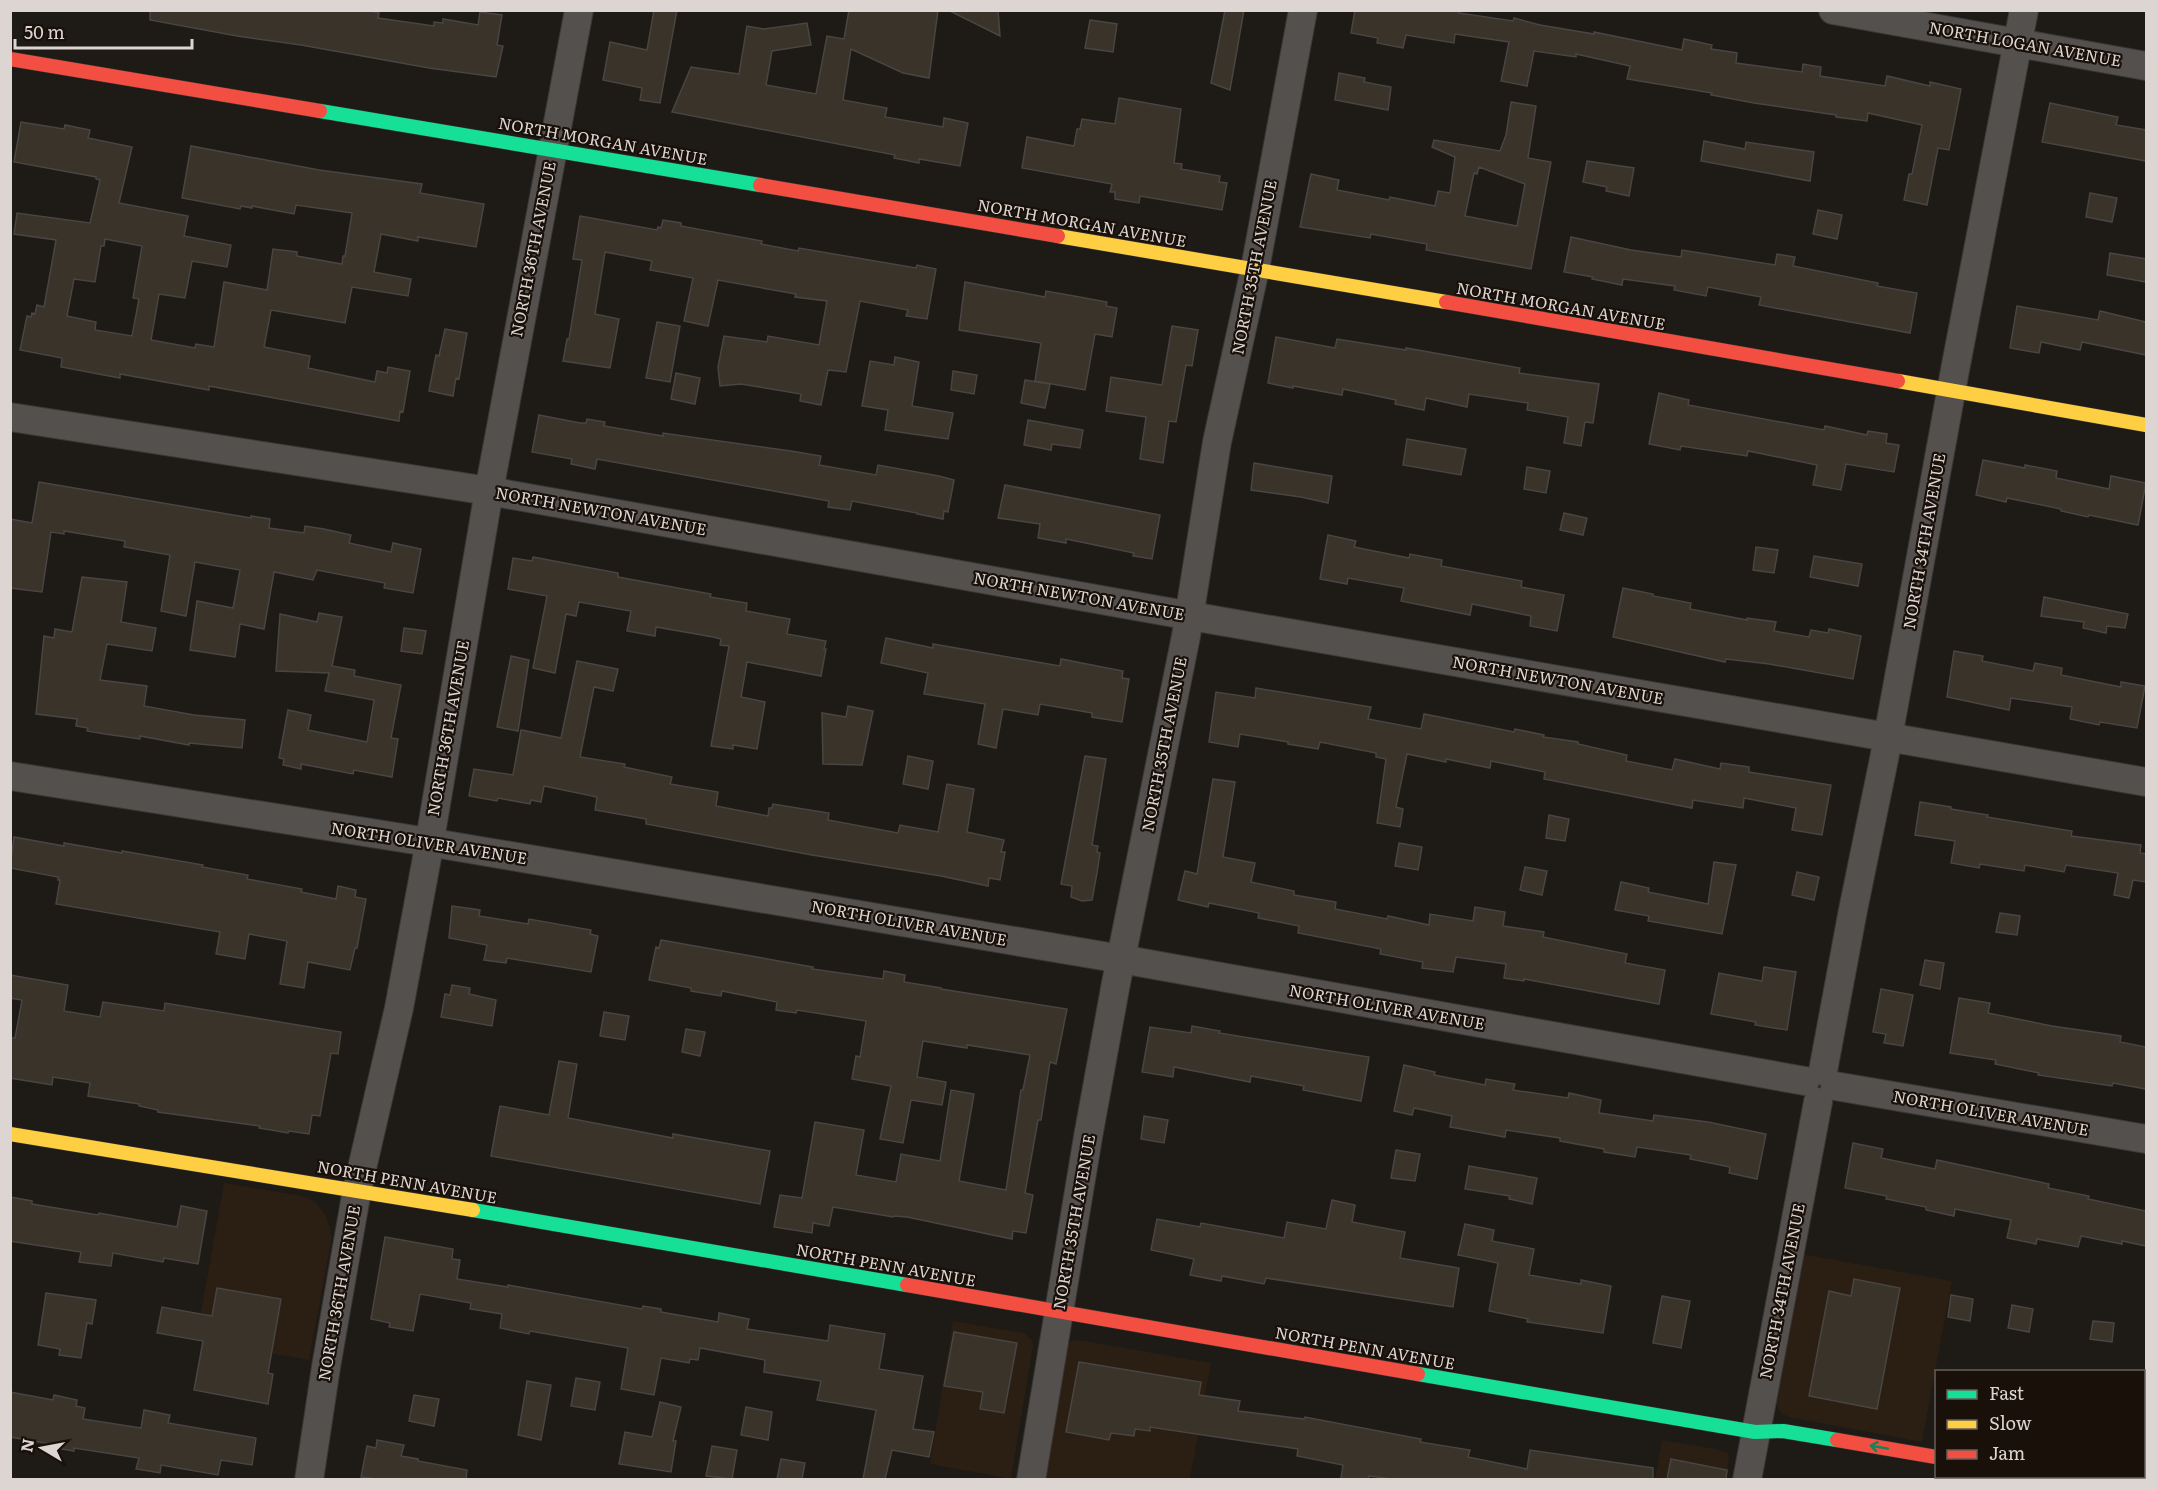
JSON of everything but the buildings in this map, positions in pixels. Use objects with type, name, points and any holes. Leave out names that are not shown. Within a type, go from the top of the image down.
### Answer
[{"type":"street","name":"NORTH 36TH AVENUE","points":[[309,1479],[357,1190],[399,1008],[489,491],[579,10]]},
{"type":"street","name":"NORTH 35TH AVENUE","points":[[1031,1479],[1058,1311],[1121,959],[1189,616],[1217,442],[1255,269],[1303,10]]},
{"type":"street","name":"NORTH LOGAN AVENUE","points":[[1833,10],[2146,66]]},
{"type":"street","name":"NORTH 34TH AVENUE","points":[[1747,1479],[1763,1439],[1781,1304],[2024,10]]},
{"type":"street","name":"NORTH MORGAN AVENUE","points":[[10,59],[1255,269],[2146,425]]},
{"type":"street","name":"NORTH NEWTON AVENUE","points":[[10,417],[489,491],[2146,783]]},
{"type":"street","name":"NORTH OLIVER AVENUE","points":[[10,776],[428,842],[1121,959],[1821,1085],[2146,1139]]},
{"type":"street","name":"NORTH PENN AVENUE","points":[[10,1134],[357,1190],[1058,1311],[1763,1439],[1783,1431],[1935,1457]]},
{"type":"shaded area","points":[[224,1183],[303,1196],[315,1202],[326,1216],[332,1236],[309,1360],[196,1340]]},
{"type":"shaded area","points":[[1802,1254],[1952,1281],[1922,1442],[1788,1417],[1780,1412],[1775,1402]]},
{"type":"shaded area","points":[[953,1321],[1024,1333],[1032,1340],[1033,1346],[1011,1479],[930,1464]]},
{"type":"shaded area","points":[[1079,1340],[1211,1363],[1190,1479],[1038,1480],[1064,1350],[1070,1341]]},
{"type":"shaded area","points":[[1662,1440],[1716,1449],[1729,1454],[1727,1479],[1655,1480]]},
{"type":"traffic: fast","points":[[320,111],[760,185]]},
{"type":"traffic: fast","points":[[473,1210],[907,1285]]},
{"type":"traffic: fast","points":[[1418,1374],[1755,1432],[1783,1431],[1837,1440]]},
{"type":"traffic: fast","points":[[2056,1478],[2065,1480]]},
{"type":"traffic: slow","points":[[1058,236],[1446,302]]},
{"type":"traffic: slow","points":[[1898,381],[2146,425]]},
{"type":"traffic: slow","points":[[10,1134],[473,1210]]},
{"type":"traffic: jam","points":[[10,59],[320,111]]},
{"type":"traffic: jam","points":[[760,185],[1058,236]]},
{"type":"traffic: jam","points":[[1446,302],[1898,381]]},
{"type":"traffic: jam","points":[[907,1285],[1418,1374]]},
{"type":"traffic: jam","points":[[1837,1440],[1935,1457]]}]
